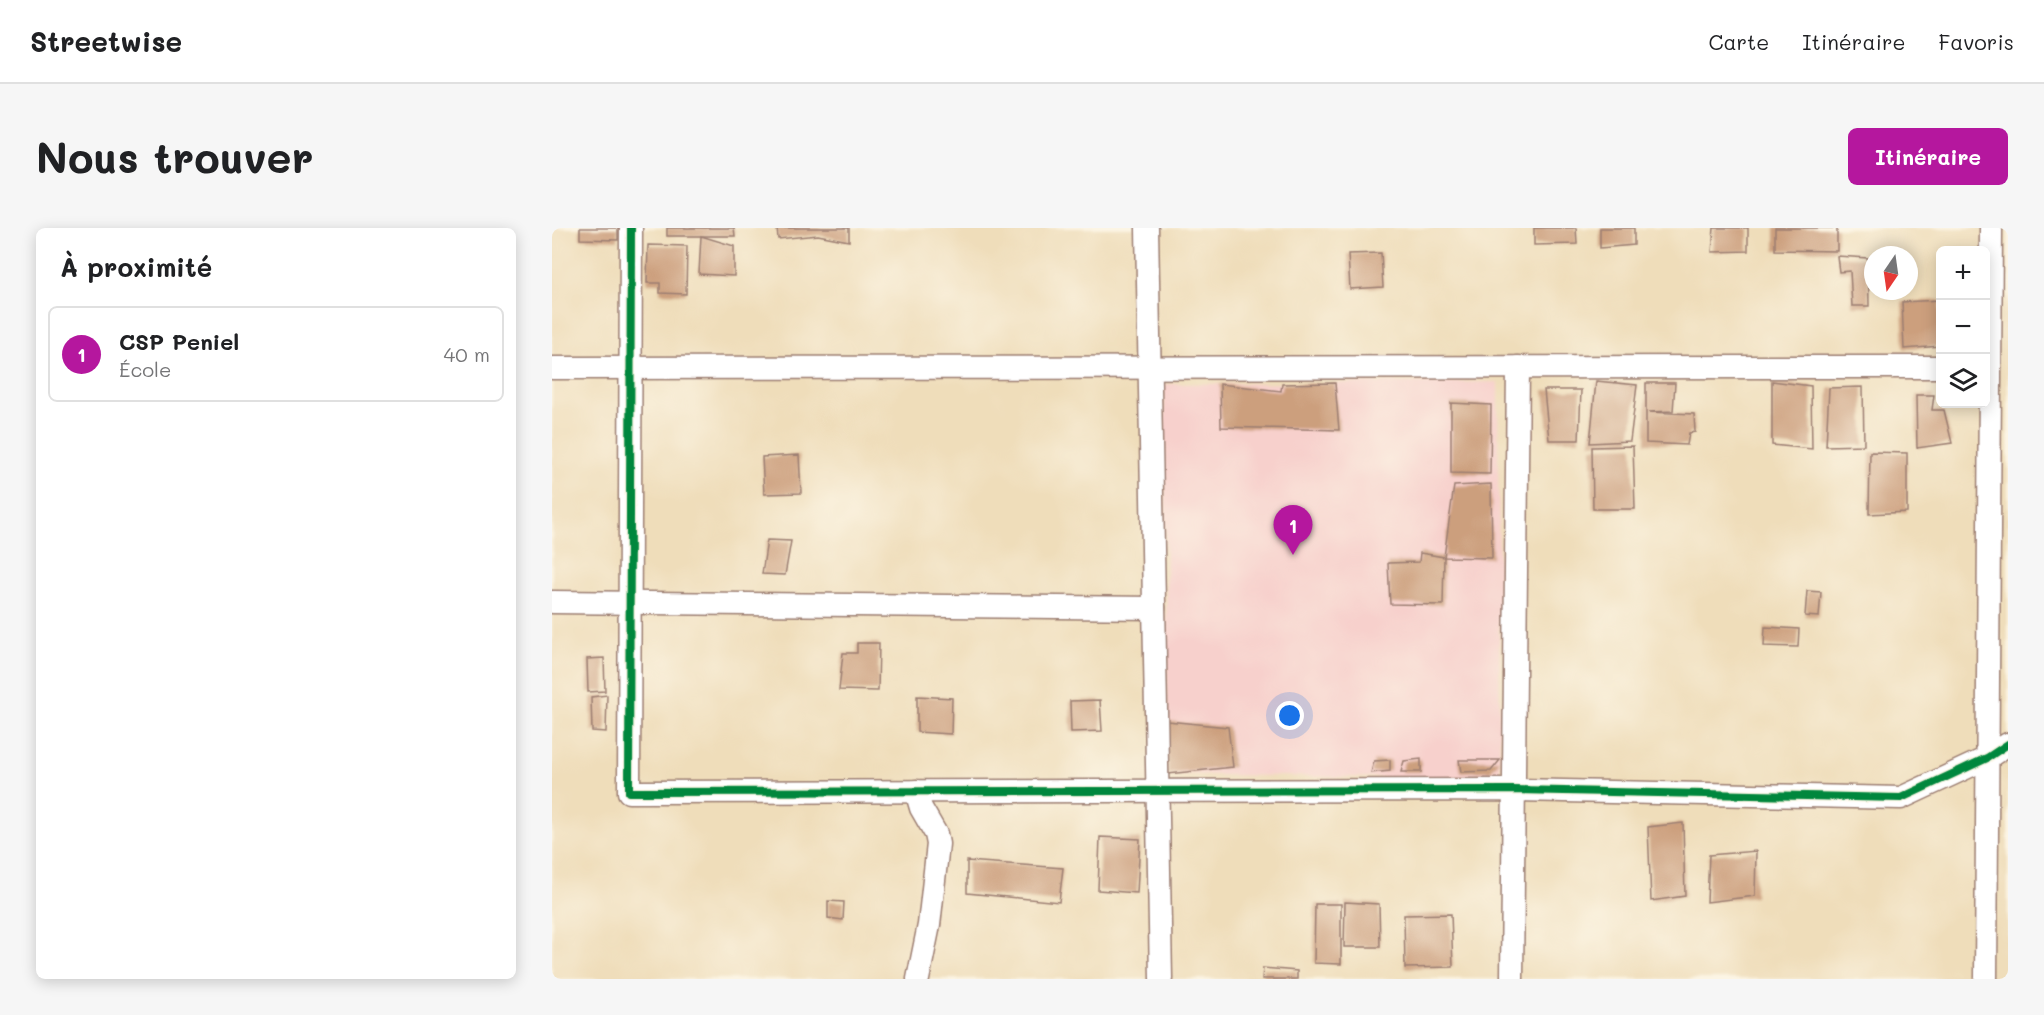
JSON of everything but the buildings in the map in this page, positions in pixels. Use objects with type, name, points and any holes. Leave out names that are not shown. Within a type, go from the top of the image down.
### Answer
[{"type":"street","points":[[632,228],[629,792],[1514,790],[1901,798],[1987,758],[2008,744]]},
{"type":"street","points":[[1148,228],[1161,979]]},
{"type":"street","points":[[1986,979],[1987,758],[1994,367],[1991,228]]},
{"type":"street","points":[[1512,979],[1518,367]]},
{"type":"street","points":[[552,368],[1936,367]]},
{"type":"street","points":[[552,602],[1154,608]]},
{"type":"street","points":[[916,791],[921,808],[936,834],[938,844],[929,925],[918,979]]},
{"type":"shaded area","points":[[1498,382],[1500,780],[1168,774],[1164,384]]},
{"type":"cycle path","points":[[631,228],[629,792],[1514,790],[1901,798],[1987,758],[2008,744]]},
{"type":"place","name":"CSP Peniel","points":[[1293,555]]}]
